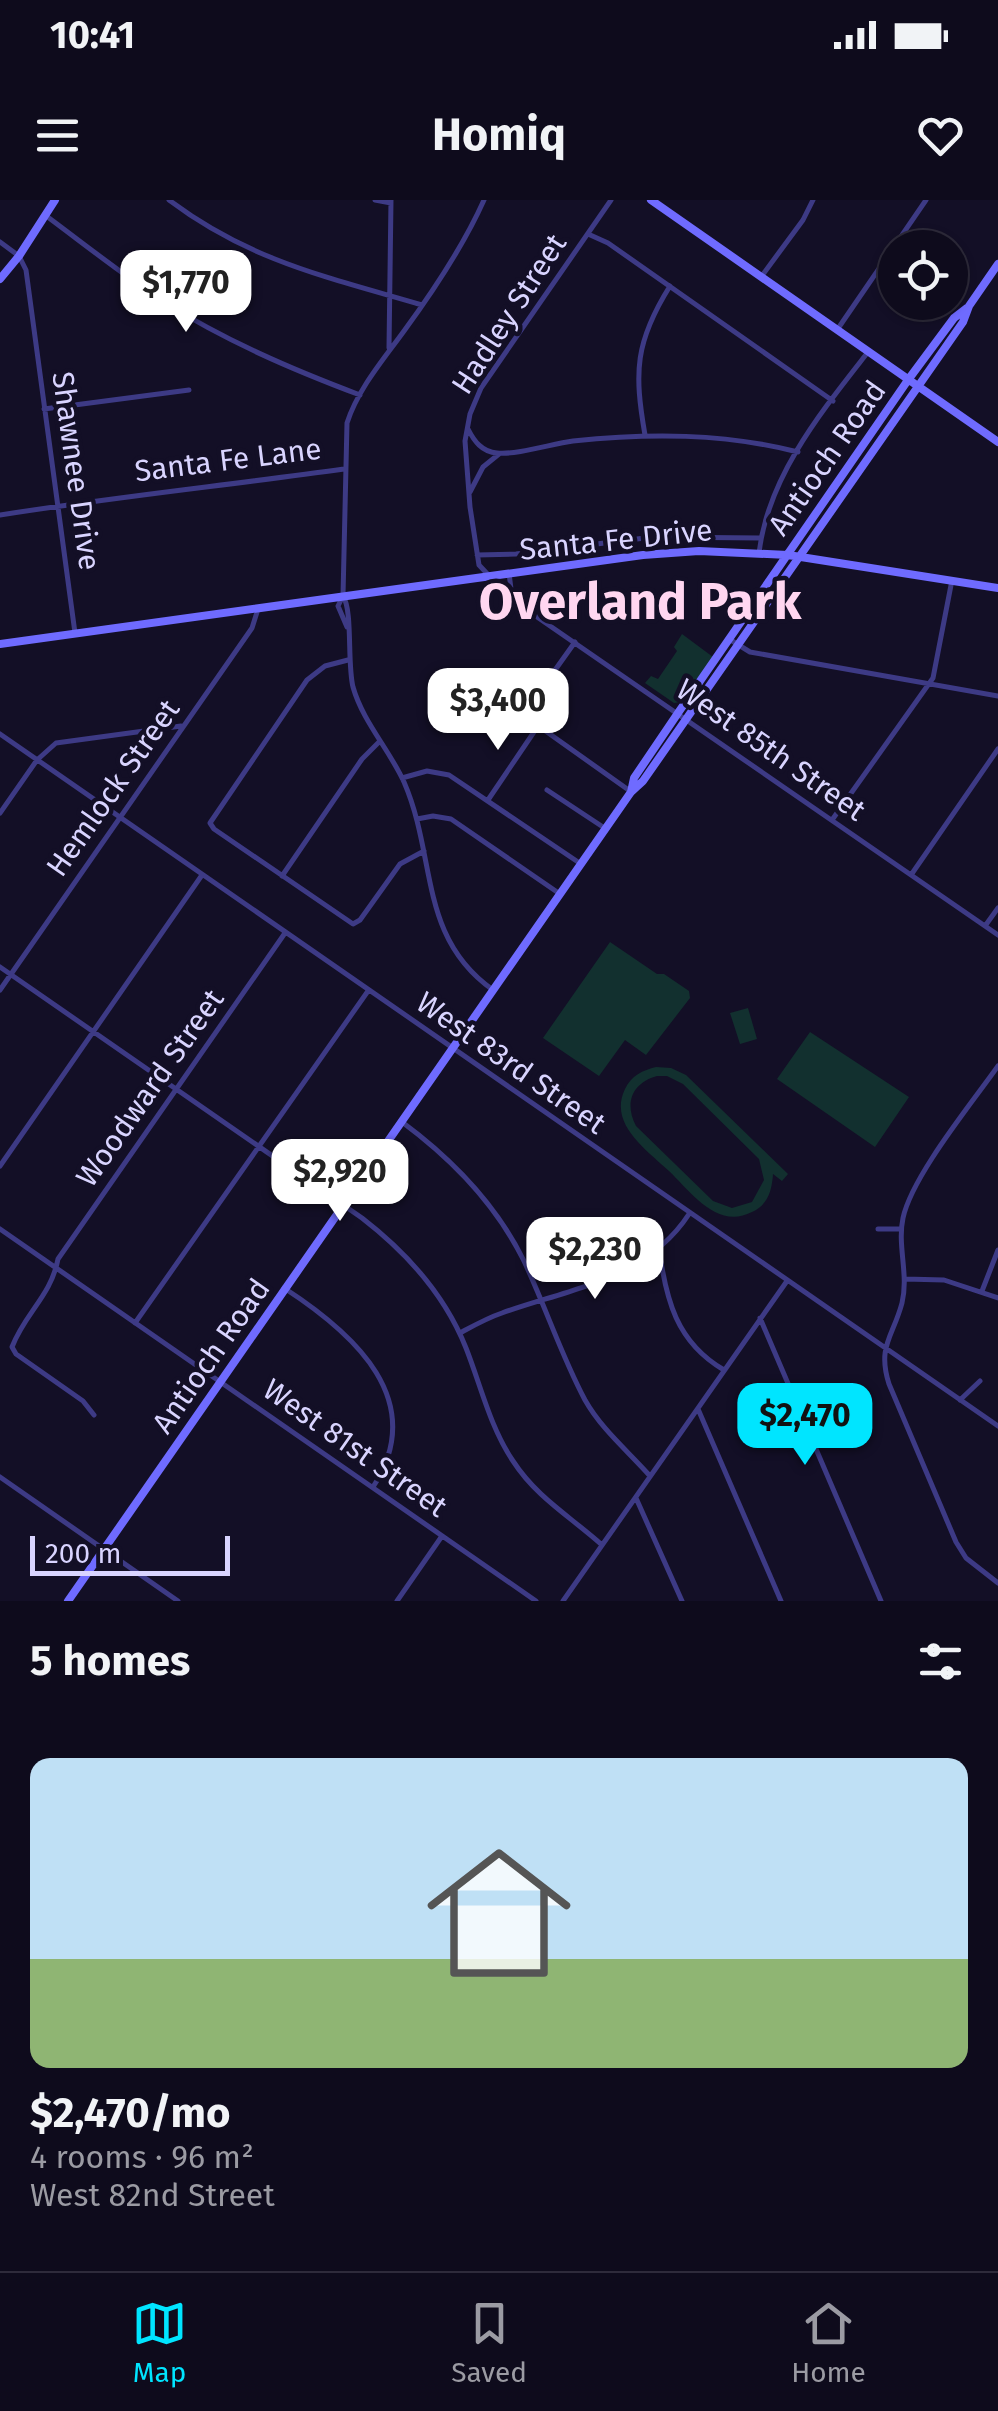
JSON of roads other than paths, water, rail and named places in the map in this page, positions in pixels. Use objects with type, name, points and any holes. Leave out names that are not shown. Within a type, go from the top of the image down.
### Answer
[{"type":"main road","points":[[0,279],[55,200]]},
{"type":"main road","points":[[651,200],[998,442]]},
{"type":"main road","name":"Antioch Road","points":[[68,1601],[918,387],[998,264]]},
{"type":"main road","name":"Antioch Road","points":[[631,792],[634,778],[678,712],[908,380],[954,318],[969,306]]},
{"type":"main road","name":"Santa Fe Drive","points":[[0,644],[642,555],[699,551],[800,556],[998,588]]},
{"type":"street","points":[[169,200],[213,230],[270,258],[308,273],[422,305]]},
{"type":"street","points":[[375,200],[391,202],[389,348]]},
{"type":"street","points":[[484,200],[454,258],[389,348],[347,422],[343,596],[338,608],[347,627],[348,660],[360,706],[402,778],[418,819],[434,901],[450,947],[466,969],[493,990]]},
{"type":"street","name":"Hadley Street","points":[[488,576],[478,565],[464,458],[467,426],[481,388],[611,200]]},
{"type":"street","points":[[761,277],[813,200]]},
{"type":"street","points":[[837,330],[926,200]]},
{"type":"street","points":[[45,215],[190,318],[263,356],[360,395]]},
{"type":"street","points":[[588,234],[608,243],[833,401]]},
{"type":"street","points":[[0,242],[19,256]]},
{"type":"street","name":"Shawnee Drive","points":[[19,256],[26,270],[75,634]]},
{"type":"street","points":[[645,434],[637,386],[638,354],[649,322],[670,286]]},
{"type":"street","points":[[759,553],[770,499],[868,352]]},
{"type":"street","points":[[44,409],[189,390]]},
{"type":"street","points":[[467,426],[476,442],[500,453],[645,434],[720,437],[798,452]]},
{"type":"street","points":[[469,495],[483,467],[500,453]]},
{"type":"street","name":"Santa Fe Lane","points":[[0,515],[344,469]]},
{"type":"street","points":[[477,555],[652,537],[761,538]]},
{"type":"street","points":[[509,574],[511,589],[519,601]]},
{"type":"street","name":"West 85th Street","points":[[488,576],[502,591],[998,934]]},
{"type":"street","points":[[832,820],[937,666],[952,580]]},
{"type":"street","name":"Hemlock Street","points":[[0,990],[252,628],[258,609]]},
{"type":"street","points":[[729,639],[750,652],[998,696]]},
{"type":"street","points":[[575,642],[522,715],[631,792]]},
{"type":"street","points":[[348,660],[325,666],[307,680],[210,823],[214,830],[353,924],[360,920],[400,864],[424,851]]},
{"type":"street","points":[[0,813],[37,760],[56,743],[183,726]]},
{"type":"street","points":[[488,800],[538,726]]},
{"type":"street","name":"West 83rd Street","points":[[0,734],[998,1426]]},
{"type":"street","points":[[282,876],[362,759],[380,741]]},
{"type":"street","points":[[910,874],[998,748]]},
{"type":"street","points":[[402,778],[438,772],[459,780],[581,864]]},
{"type":"street","points":[[548,790],[606,829]]},
{"type":"street","points":[[418,819],[451,819],[561,894]]},
{"type":"street","points":[[0,1166],[202,875]]},
{"type":"street","points":[[985,926],[998,908]]},
{"type":"street","name":"Woodward Street","points":[[94,1415],[12,1347],[56,1278],[58,1259],[284,933]]},
{"type":"street","points":[[0,967],[343,1205],[398,1248],[434,1290],[460,1333],[489,1415],[512,1460],[540,1496],[602,1545]]},
{"type":"street","points":[[135,1322],[368,991]]},
{"type":"street","points":[[998,1066],[919,1180],[906,1206],[902,1228],[905,1279],[898,1317],[884,1348],[889,1384],[956,1542],[966,1558],[998,1583]]},
{"type":"street","points":[[402,1122],[440,1152],[485,1200],[512,1238],[585,1399],[608,1432],[650,1476]]},
{"type":"street","points":[[460,1333],[498,1314],[614,1275],[659,1249],[689,1214]]},
{"type":"street","points":[[878,1229],[902,1228]]},
{"type":"street","name":"West 81st Street","points":[[0,1229],[536,1601]]},
{"type":"street","points":[[659,1249],[667,1298],[678,1324],[696,1349],[724,1370]]},
{"type":"street","points":[[982,1291],[998,1250]]},
{"type":"street","points":[[905,1279],[944,1280],[998,1298]]},
{"type":"street","points":[[564,1601],[787,1281]]},
{"type":"street","points":[[284,1288],[321,1314],[353,1344],[388,1394],[394,1418],[394,1444],[373,1488]]},
{"type":"street","points":[[760,1318],[881,1601]]},
{"type":"street","points":[[960,1400],[980,1381]]},
{"type":"street","points":[[698,1409],[781,1601]]},
{"type":"street","points":[[0,1477],[178,1601]]},
{"type":"street","points":[[636,1498],[682,1601]]},
{"type":"street","points":[[396,1601],[442,1536]]},
{"type":"district","name":"Overland Park","points":[[640,601]]}]
